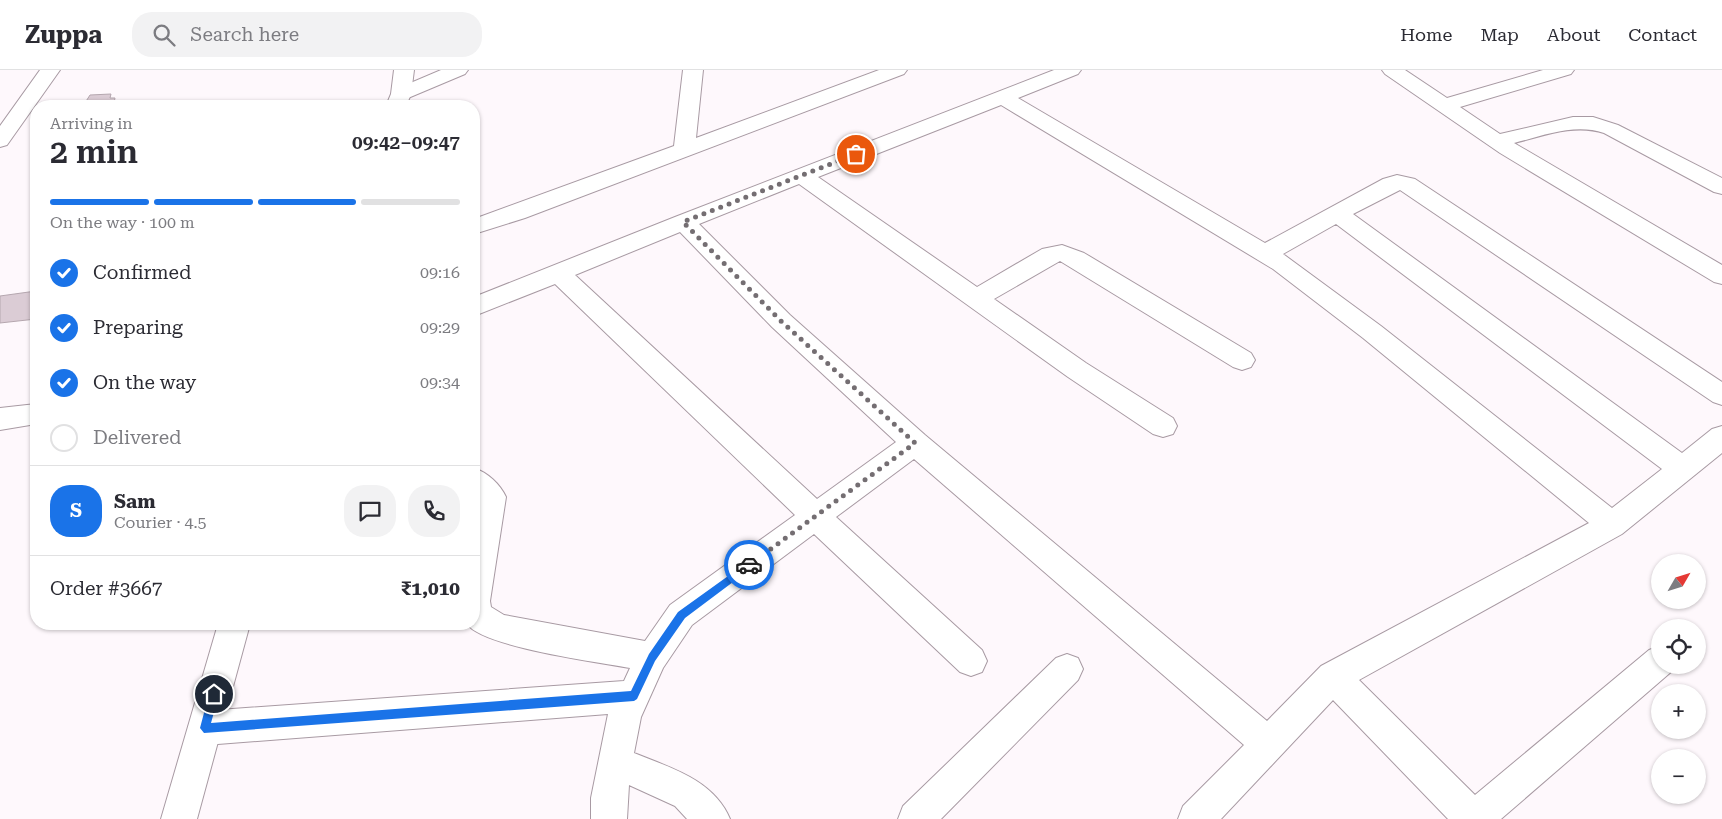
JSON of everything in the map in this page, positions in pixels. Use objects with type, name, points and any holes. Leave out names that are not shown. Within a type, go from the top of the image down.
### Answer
[{"type":"street","points":[[0,141],[50,70]]},
{"type":"street","points":[[398,100],[404,70]]},
{"type":"street","points":[[398,100],[458,70]]},
{"type":"street","points":[[684,150],[693,70]]},
{"type":"street","points":[[480,225],[897,70]]},
{"type":"street","points":[[480,305],[683,222],[1070,70]]},
{"type":"street","points":[[1392,70],[1496,141],[1722,276]]},
{"type":"street","points":[[1444,105],[1564,70]]},
{"type":"street","points":[[1002,97],[1281,263],[1372,332],[1612,525]]},
{"type":"street","points":[[1496,141],[1573,123],[1593,123],[1611,129],[1722,187]]},
{"type":"street","points":[[802,176],[1084,375],[1163,426]]},
{"type":"street","points":[[1266,254],[1391,184],[1397,182],[1407,184],[1722,395]]},
{"type":"street","points":[[1338,214],[1682,469]]},
{"type":"street","points":[[683,222],[781,321],[915,443],[1268,744]]},
{"type":"street","points":[[976,299],[1050,255],[1062,253],[1076,259],[1242,360]]},
{"type":"street","points":[[558,273],[971,661]]},
{"type":"street","points":[[0,419],[30,415]]},
{"type":"street","points":[[1196,819],[1334,676],[1612,525],[1722,437]]},
{"type":"street","points":[[609,819],[609,798],[624,716],[652,657],[681,615],[915,443]]},
{"type":"street","points":[[480,486],[492,497],[480,566]]},
{"type":"street","points":[[480,617],[483,621],[504,629],[652,657]]},
{"type":"street","points":[[179,819],[232,630]]},
{"type":"street","points":[[916,819],[1067,669]]},
{"type":"street","points":[[1334,676],[1473,819],[1651,669]]},
{"type":"street","points":[[204,728],[634,696]]},
{"type":"street","points":[[616,763],[668,784],[687,794],[712,819]]},
{"type":"building","points":[[111,94],[110,98],[115,98],[115,100],[87,100],[90,95]]},
{"type":"building","points":[[30,292],[30,320],[0,323],[0,296]]},
{"type":"way so far","points":[[749,565],[915,443],[781,321],[683,222],[856,154]]},
{"type":"route","points":[[214,694],[204,728],[634,696],[652,657],[681,615],[749,565]]}]
